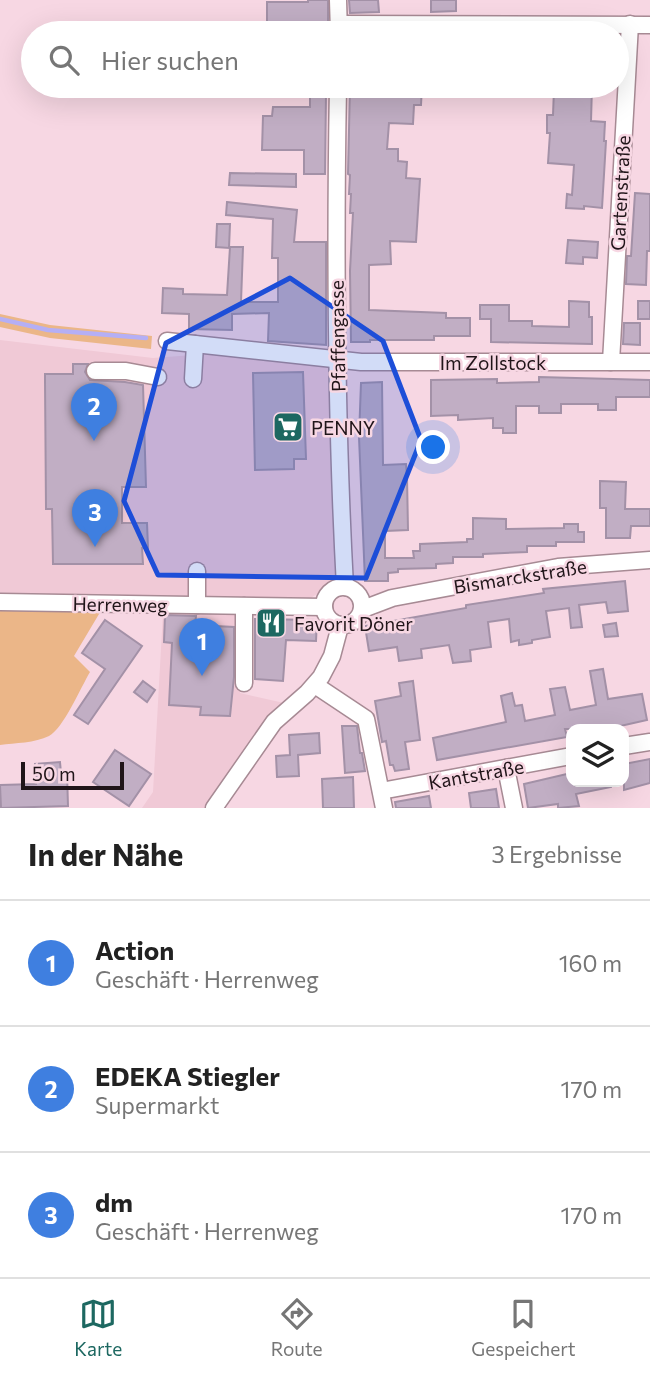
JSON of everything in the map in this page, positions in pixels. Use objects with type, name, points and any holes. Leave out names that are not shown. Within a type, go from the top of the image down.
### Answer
[{"type":"street","points":[[338,0],[339,21]]},
{"type":"street","points":[[630,24],[650,25]]},
{"type":"street","name":"Gartenstraße","points":[[629,42],[630,24]]},
{"type":"street","name":"Pfaffengasse","points":[[338,98],[335,228],[345,587]]},
{"type":"street","name":"Gartenstraße","points":[[611,362],[626,98]]},
{"type":"street","name":"Im Zollstock","points":[[167,341],[384,363],[650,362]]},
{"type":"street","points":[[194,379],[195,344]]},
{"type":"street","points":[[94,371],[126,371],[158,377]]},
{"type":"street","name":"Bismarckstraße","points":[[361,602],[558,567],[650,560]]},
{"type":"street","points":[[197,571],[197,605]]},
{"type":"street","points":[[338,587],[353,590],[361,602],[355,622],[340,626],[329,619],[324,607],[328,595],[338,587]]},
{"type":"street","name":"Herrenweg","points":[[0,602],[324,607]]},
{"type":"street","points":[[244,606],[244,683]]},
{"type":"street","points":[[214,808],[274,722],[315,685],[328,666],[340,626]]},
{"type":"street","points":[[315,685],[366,719],[384,808]]},
{"type":"street","points":[[629,746],[650,742]]},
{"type":"street","name":"Kantstraße","points":[[381,791],[566,757]]},
{"type":"street","points":[[506,768],[514,808]]},
{"type":"highlighted area","points":[[290,278],[383,341],[421,440],[366,578],[158,575],[124,501],[166,343]]},
{"type":"shaded area","points":[[0,314],[50,325],[152,336],[151,349],[50,338],[0,327]]},
{"type":"shaded area","points":[[0,340],[153,358],[206,354],[334,366],[335,583],[309,599],[241,604],[240,693],[284,703],[207,808],[142,808],[153,792],[163,613],[0,606]]},
{"type":"shaded area","points":[[0,606],[102,609],[74,656],[90,672],[60,725],[43,738],[0,745]]},
{"type":"building","points":[[328,0],[328,21],[267,21],[267,2]]},
{"type":"building","points":[[349,0],[378,0],[379,12],[350,13]]},
{"type":"building","points":[[431,0],[456,0],[456,11],[431,12]]},
{"type":"building","points":[[310,98],[326,98],[325,174],[304,174],[304,150],[262,150],[263,116],[272,116],[273,107],[310,107]]},
{"type":"building","points":[[350,98],[421,98],[421,105],[414,105],[413,124],[389,123],[387,149],[398,149],[398,161],[407,162],[406,178],[420,179],[416,242],[390,241],[391,264],[369,265],[369,310],[446,313],[446,318],[470,318],[470,336],[434,336],[434,340],[351,342],[350,271],[353,213],[350,213]]},
{"type":"building","points":[[554,98],[592,98],[591,121],[605,122],[602,208],[566,208],[567,194],[572,195],[574,165],[548,163],[550,133],[547,133],[547,115],[553,115]]},
{"type":"building","points":[[230,173],[296,174],[296,187],[229,185]]},
{"type":"building","points":[[635,193],[650,194],[650,251],[647,251],[646,285],[626,284],[627,256],[631,256]]},
{"type":"building","points":[[227,202],[297,210],[294,242],[326,242],[326,345],[268,341],[269,313],[232,314],[232,330],[189,329],[189,314],[162,313],[163,288],[183,289],[183,294],[227,295],[230,247],[243,247],[241,302],[278,302],[278,258],[272,258],[273,219],[226,215]]},
{"type":"building","points":[[217,224],[230,224],[229,248],[216,247]]},
{"type":"building","points":[[568,240],[598,242],[597,258],[583,257],[583,264],[566,263]]},
{"type":"building","points":[[569,301],[589,302],[592,344],[491,342],[491,319],[480,319],[480,305],[509,305],[509,321],[532,321],[532,326],[569,327]]},
{"type":"building","points":[[638,301],[650,301],[650,319],[638,319]]},
{"type":"building","points":[[624,323],[640,323],[640,345],[623,344]]},
{"type":"building","points":[[73,364],[88,364],[85,372],[90,380],[143,385],[146,487],[122,487],[122,523],[147,523],[148,548],[142,548],[143,564],[53,564],[52,509],[46,509],[45,374],[73,374]]},
{"type":"building","points":[[303,372],[306,459],[294,459],[294,469],[255,470],[253,373]]},
{"type":"building","points":[[539,377],[650,380],[650,397],[616,397],[616,410],[598,410],[598,404],[561,404],[561,413],[539,413],[539,406],[516,406],[516,433],[503,433],[503,428],[493,428],[493,418],[458,420],[458,415],[431,416],[431,380],[497,379],[497,383],[539,382]]},
{"type":"building","points":[[382,382],[383,465],[406,464],[408,530],[385,531],[385,558],[414,558],[413,551],[420,551],[420,544],[467,542],[467,539],[473,539],[473,518],[506,519],[506,529],[564,528],[564,524],[578,524],[578,532],[584,532],[584,542],[527,546],[527,552],[453,557],[453,563],[436,564],[436,568],[398,569],[398,572],[388,573],[388,581],[365,581],[359,437],[361,383]]},
{"type":"building","points":[[600,481],[626,482],[625,509],[650,509],[650,526],[631,526],[630,538],[606,538],[606,508],[600,508]]},
{"type":"building","points":[[625,581],[628,611],[608,613],[606,602],[579,605],[582,627],[571,628],[569,608],[546,611],[550,637],[519,645],[519,640],[511,642],[509,619],[488,622],[491,647],[470,650],[471,661],[453,663],[449,645],[421,649],[422,658],[399,661],[397,647],[369,651],[365,626],[466,608],[466,605],[544,593],[543,589]]},
{"type":"building","points":[[165,615],[196,616],[195,625],[234,627],[234,677],[230,716],[200,715],[201,707],[169,705],[172,643],[164,642]]},
{"type":"building","points":[[255,619],[317,620],[316,641],[286,640],[283,681],[255,679]]},
{"type":"building","points":[[105,620],[142,646],[88,724],[74,715],[105,669],[82,653]]},
{"type":"building","points":[[616,623],[618,636],[605,637],[603,625]]},
{"type":"building","points":[[603,669],[608,699],[642,694],[647,720],[629,724],[566,724],[566,737],[437,760],[433,738],[506,722],[501,696],[512,693],[515,706],[522,705],[525,721],[555,715],[550,689],[565,687],[570,710],[596,705],[590,671]]},
{"type":"building","points":[[143,681],[155,690],[147,702],[134,692]]},
{"type":"building","points":[[413,681],[420,740],[405,742],[409,769],[395,771],[393,765],[390,765],[386,741],[382,742],[375,701],[401,696],[399,683]]},
{"type":"building","points":[[342,726],[357,726],[365,771],[345,773]]},
{"type":"building","points":[[319,733],[320,753],[298,755],[299,776],[277,777],[276,756],[290,755],[289,735]]},
{"type":"building","points":[[115,750],[151,774],[129,806],[93,782]]},
{"type":"building","points":[[650,759],[650,783],[624,790],[624,787],[629,787],[629,763]]},
{"type":"building","points":[[60,762],[61,773],[67,773],[68,806],[1,808],[0,785],[36,784],[35,764]]},
{"type":"building","points":[[566,774],[566,787],[611,787],[576,794],[579,806],[558,808],[558,804],[528,808],[524,784]]},
{"type":"building","points":[[353,777],[354,808],[323,808],[322,779]]},
{"type":"building","points":[[496,789],[499,808],[471,808],[469,793]]},
{"type":"building","points":[[429,796],[431,808],[396,808],[395,802]]},
{"type":"waterway","points":[[0,319],[48,330],[146,338]]},
{"type":"place","name":"PENNY","points":[[288,427]]},
{"type":"place","name":"EDEKA Stiegler","points":[[94,441]]},
{"type":"place","name":"dm","points":[[95,547]]},
{"type":"place","name":"Favorit Döner","points":[[271,623]]},
{"type":"place","name":"Action","points":[[202,676]]}]
